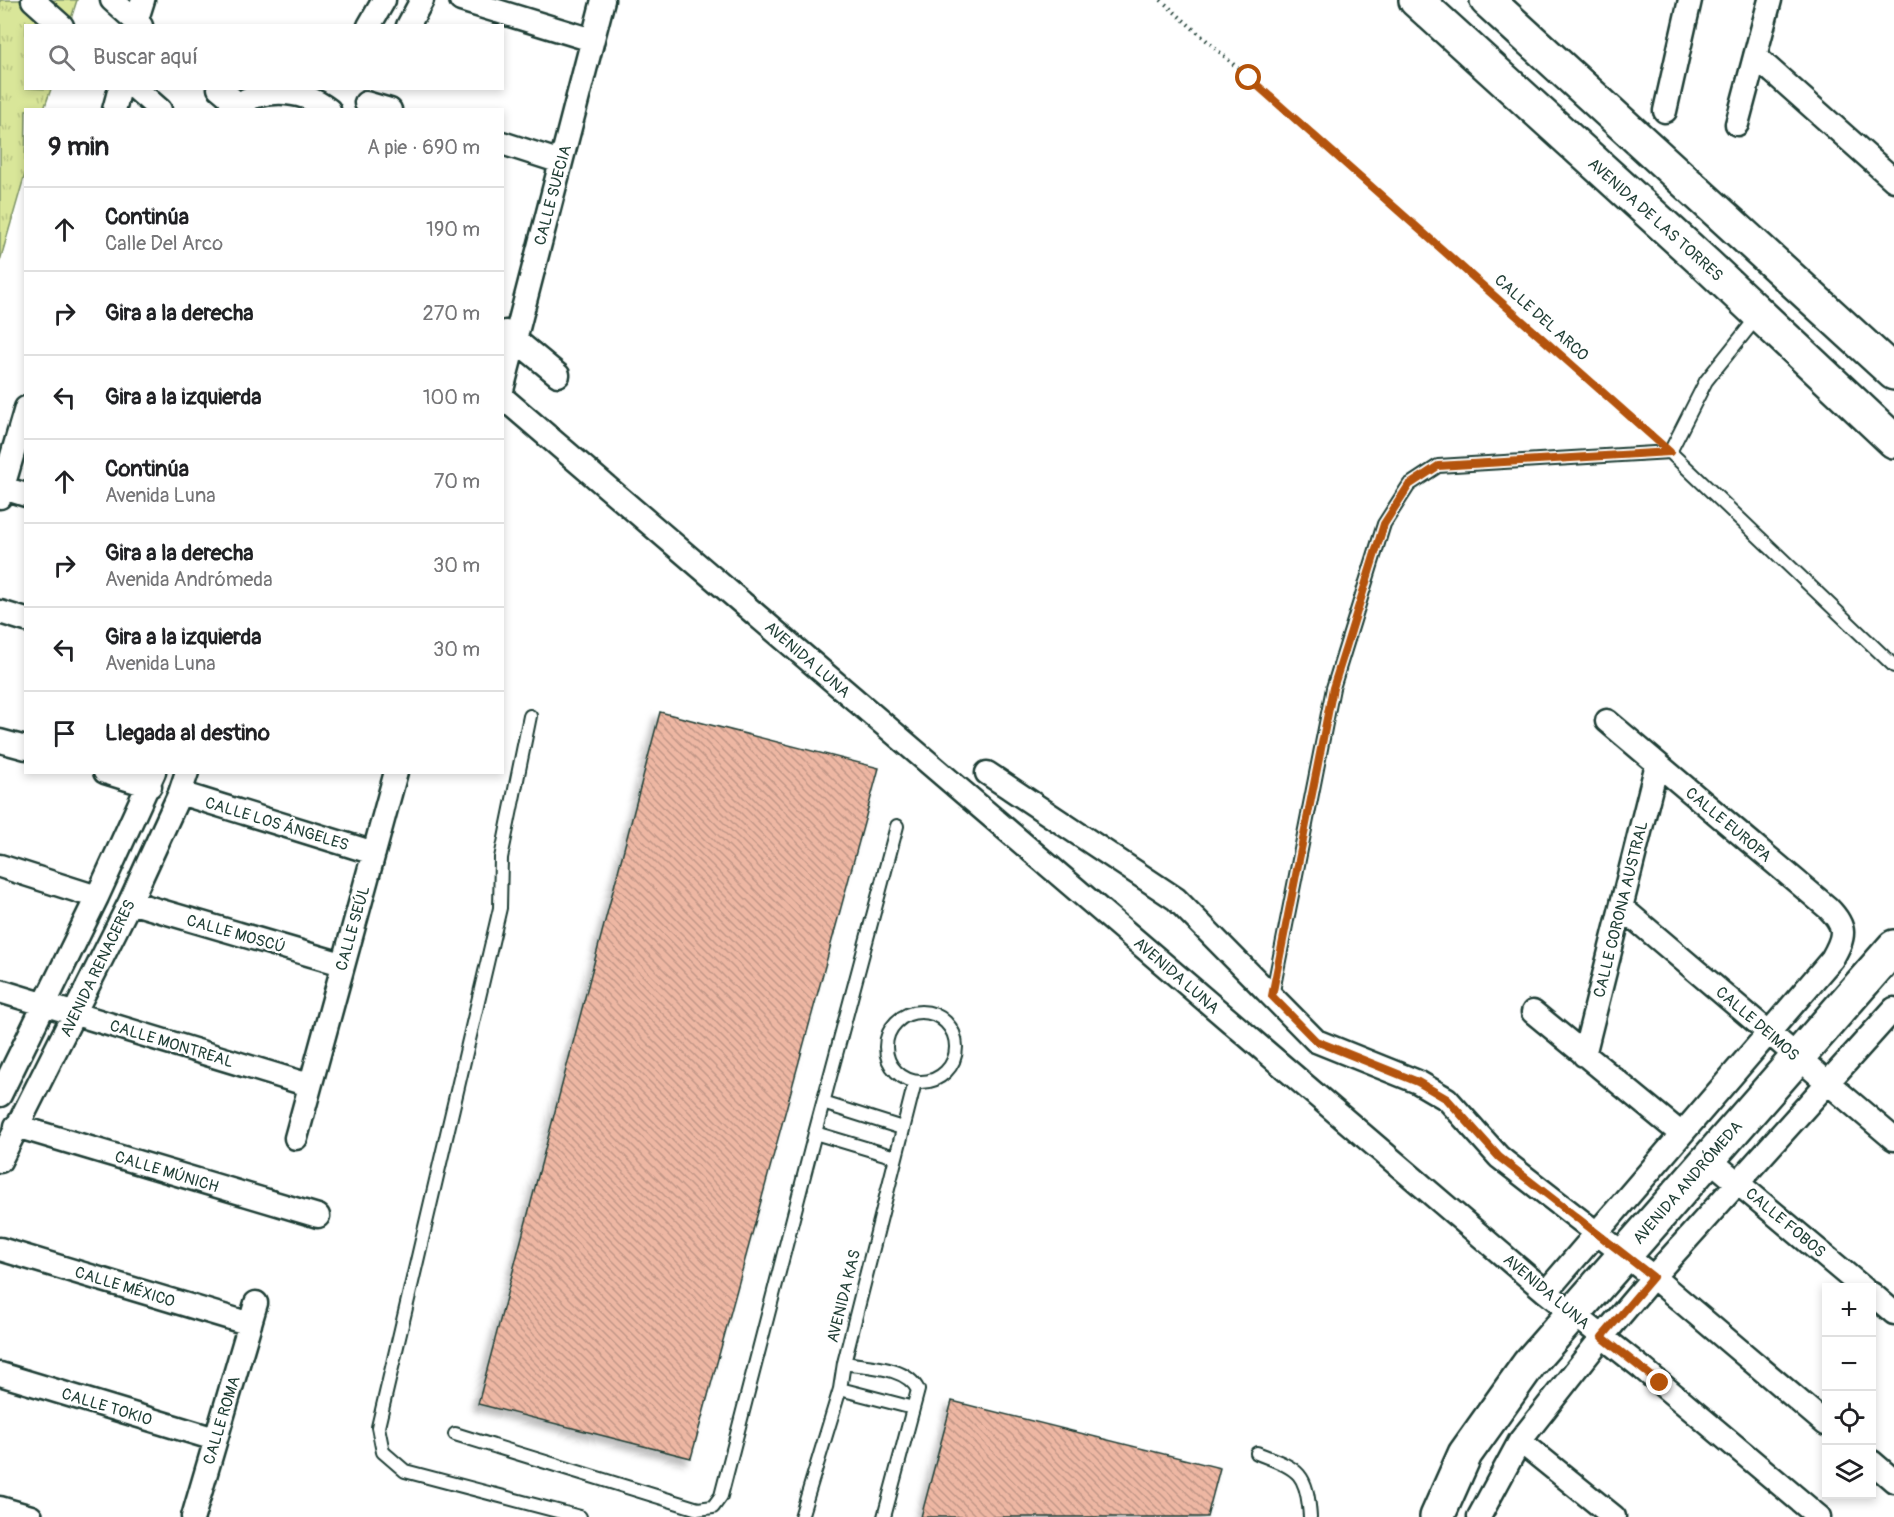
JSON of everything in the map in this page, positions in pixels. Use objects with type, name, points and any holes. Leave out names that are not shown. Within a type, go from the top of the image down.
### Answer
[{"type":"street","points":[[33,0],[60,24]]},
{"type":"street","points":[[112,0],[139,24]]},
{"type":"street","points":[[139,24],[143,0]]},
{"type":"street","points":[[370,24],[384,0]]},
{"type":"street","points":[[409,24],[422,0]]},
{"type":"street","points":[[461,0],[592,40]]},
{"type":"street","name":"CALLE SUECIA","points":[[504,372],[508,335],[561,162],[603,0]]},
{"type":"street","name":"AVENIDA DE LAS TORRES","points":[[1416,0],[1759,314],[1894,441]]},
{"type":"street","points":[[1487,0],[1894,373]]},
{"type":"street","points":[[1665,111],[1689,0]]},
{"type":"street","points":[[1737,124],[1770,0]]},
{"type":"street","points":[[1755,56],[1894,180]]},
{"type":"street","points":[[115,108],[119,90]]},
{"type":"street","points":[[137,90],[158,108]]},
{"type":"street","points":[[221,90],[237,107],[271,93],[289,93],[328,101]]},
{"type":"street","points":[[367,100],[385,108]]},
{"type":"street","points":[[504,144],[561,162]]},
{"type":"street","points":[[508,335],[558,375]]},
{"type":"street","name":"AVENIDA LUNA","points":[[504,399],[1546,1292],[1819,1517]]},
{"type":"street","points":[[24,415],[1,491],[24,495]]},
{"type":"street","points":[[0,612],[24,619]]},
{"type":"street","name":"CALLE EUROPA","points":[[1607,721],[1841,920],[1843,933],[1832,959],[1768,1030]]},
{"type":"street","points":[[0,741],[24,747]]},
{"type":"street","name":"CALLE CORONA AUSTRAL","points":[[1584,1055],[1657,764]]},
{"type":"street","points":[[987,773],[1176,899],[1316,1041],[1418,1082],[1447,1099],[1499,1157],[1625,1254],[1822,1420]]},
{"type":"street","points":[[118,774],[152,779]]},
{"type":"street","name":"CALLE SEÚL","points":[[296,1138],[395,774]]},
{"type":"street","name":"AVENIDA RENACERES","points":[[0,1095],[152,779]]},
{"type":"street","name":"AVENIDA RENACERES","points":[[0,1161],[130,902],[184,783]]},
{"type":"street","name":"CALLE LOS ÁNGELES","points":[[184,783],[374,853]]},
{"type":"street","points":[[0,866],[97,897]]},
{"type":"street","name":"CALLE MOSCÚ","points":[[130,902],[342,964]]},
{"type":"street","name":"CALLE DEIMOS","points":[[1621,907],[1894,1139]]},
{"type":"street","name":"AVENIDA ANDRÓMEDA","points":[[1437,1517],[1465,1454],[1529,1364],[1796,1056],[1894,947]]},
{"type":"street","name":"CALLE MONTREAL","points":[[0,991],[309,1084]]},
{"type":"street","points":[[1479,1517],[1520,1441],[1602,1337],[1653,1277],[1894,1009]]},
{"type":"street","points":[[1533,1012],[1680,1133]]},
{"type":"street","points":[[1546,1292],[1768,1030]]},
{"type":"street","name":"CALLE MÚNICH","points":[[16,1126],[318,1216]]},
{"type":"street","name":"CALLE FOBOS","points":[[1708,1158],[1858,1283]]},
{"type":"street","name":"CALLE MÉXICO","points":[[0,1249],[253,1314]]},
{"type":"street","points":[[1876,1297],[1894,1313]]},
{"type":"street","name":"CALLE ROMA","points":[[193,1517],[214,1439],[253,1314]]},
{"type":"street","name":"CALLE TOKIO","points":[[0,1374],[214,1439]]},
{"type":"street","points":[[1520,1441],[1614,1517]]},
{"type":"street","points":[[1876,1465],[1894,1481]]},
{"type":"street","points":[[0,1508],[31,1517]]},
{"type":"lane","points":[[1670,452],[1706,381],[1759,314]]},
{"type":"lane","points":[[1272,996],[1333,688],[1384,524],[1409,485],[1438,466],[1670,452],[1894,666]]},
{"type":"lane","points":[[530,716],[501,858],[500,908],[378,1426],[383,1452],[405,1471],[580,1517]]},
{"type":"lane","points":[[455,1434],[698,1509],[713,1507],[721,1496],[897,826]]},
{"type":"lane","points":[[915,1011],[940,1015],[956,1034],[956,1059],[939,1078],[915,1082],[893,1070],[885,1046],[893,1023],[915,1011]]},
{"type":"lane","name":"AVENIDA KAS","points":[[801,1517],[840,1389],[844,1363],[915,1082]]},
{"type":"lane","points":[[823,1103],[902,1128]]},
{"type":"lane","points":[[815,1133],[895,1157]]},
{"type":"lane","points":[[844,1363],[904,1374],[914,1381],[918,1390],[884,1517]]},
{"type":"lane","points":[[840,1389],[913,1408]]},
{"type":"lane","points":[[1257,1453],[1294,1468],[1309,1492],[1310,1517]]},
{"type":"path","name":"CALLE DEL ARCO","points":[[1161,0],[1670,452]]},
{"type":"green space","points":[[0,0],[77,0],[69,24],[24,24],[24,90],[51,90],[44,108],[24,108],[24,177],[0,261]]},
{"type":"building","points":[[660,712],[879,768],[691,1458],[478,1404]]},
{"type":"building","points":[[952,1401],[1220,1468],[1207,1517],[921,1517]]},
{"type":"route","points":[[1249,78],[1670,452],[1438,466],[1409,485],[1384,524],[1333,688],[1272,996],[1316,1041],[1418,1082],[1447,1099],[1499,1157],[1653,1277],[1602,1337],[1660,1383]]}]
